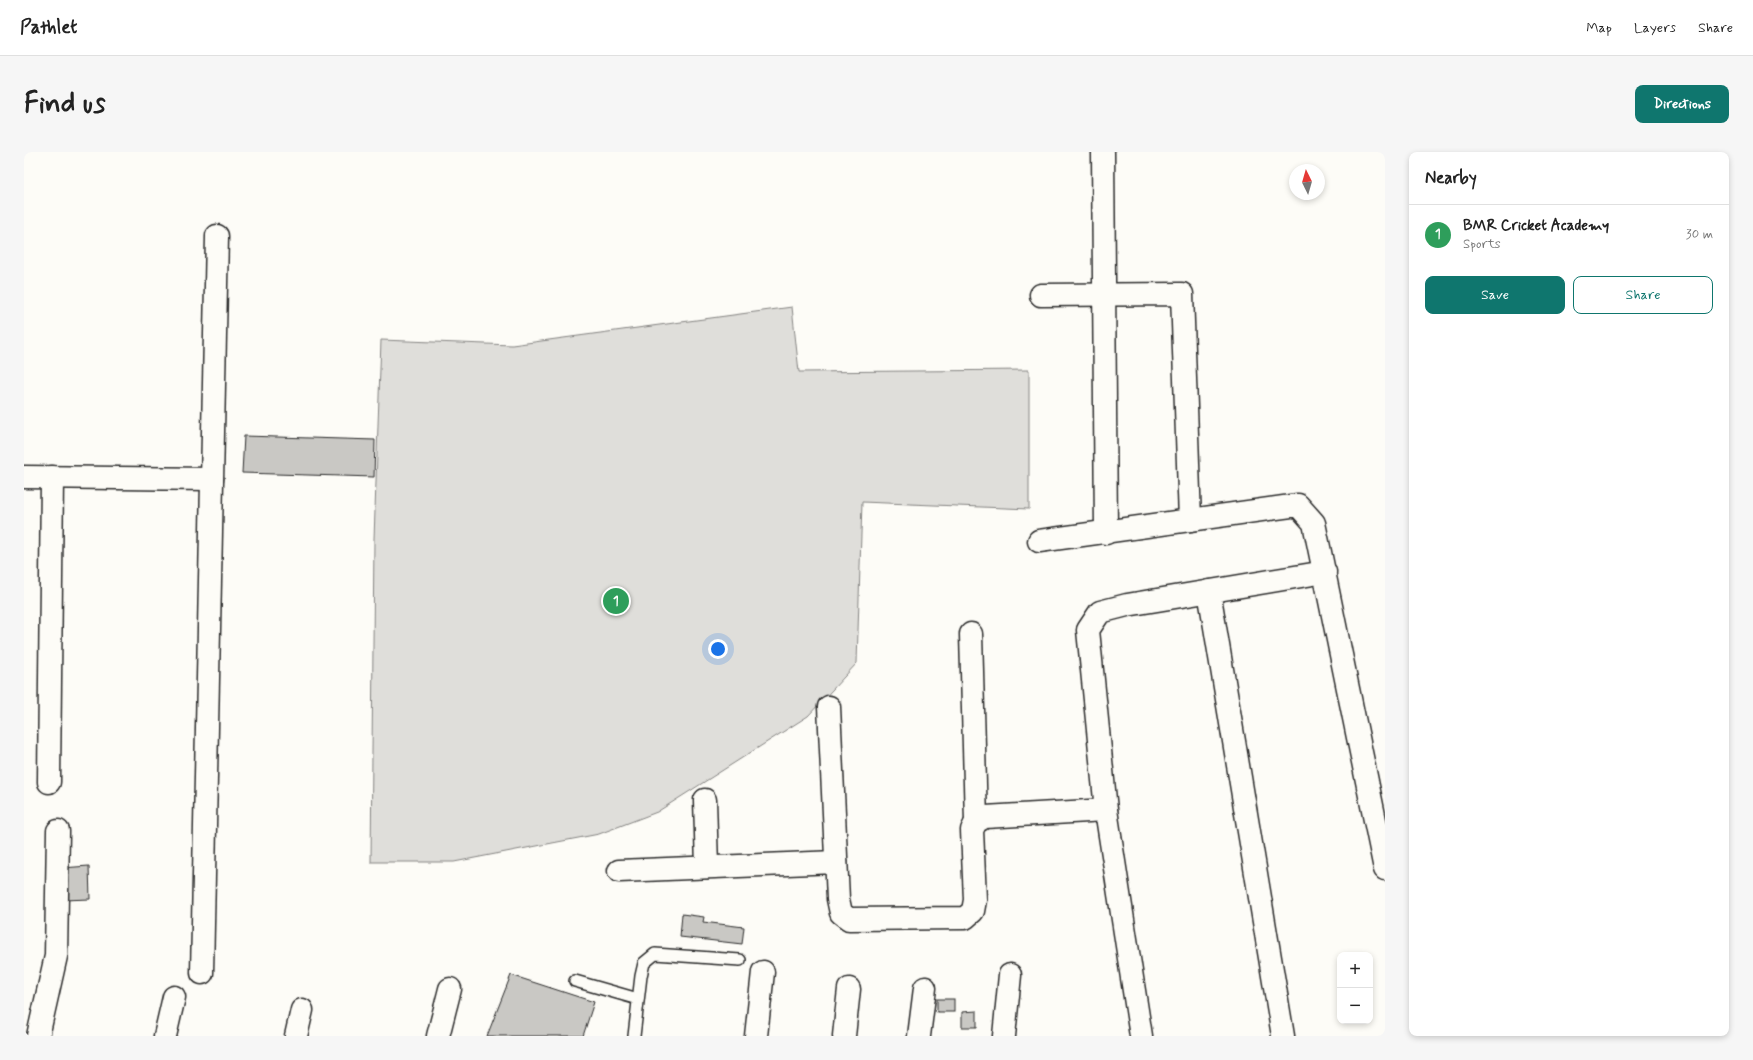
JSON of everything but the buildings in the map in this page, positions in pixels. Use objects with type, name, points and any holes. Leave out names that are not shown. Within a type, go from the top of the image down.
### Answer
[{"type":"street","points":[[1103,152],[1106,532]]},
{"type":"street","points":[[202,973],[217,236]]},
{"type":"street","points":[[1041,295],[1182,294],[1190,520]]},
{"type":"street","points":[[24,477],[212,480]]},
{"type":"street","points":[[50,782],[52,478]]},
{"type":"street","points":[[1039,541],[1298,505],[1314,523],[1385,869]]},
{"type":"street","points":[[1141,1036],[1106,810],[1088,630],[1100,612],[1127,605],[1325,572]]},
{"type":"street","points":[[1209,591],[1283,1036]]},
{"type":"street","points":[[829,707],[838,899],[841,913],[849,919],[965,918],[973,911],[975,900],[972,830],[976,822],[971,634]]},
{"type":"street","points":[[705,800],[708,867]]},
{"type":"street","points":[[976,822],[985,818],[1106,810]]},
{"type":"street","points":[[38,1036],[56,956],[58,831]]},
{"type":"street","points":[[619,871],[836,862]]},
{"type":"street","points":[[756,1036],[763,972]]},
{"type":"street","points":[[1004,1036],[1010,975]]},
{"type":"street","points":[[919,1036],[925,988]]},
{"type":"street","points":[[438,1036],[450,989]]},
{"type":"street","points":[[844,1036],[849,989]]},
{"type":"street","points":[[165,1036],[174,997]]},
{"type":"street","points":[[296,1036],[302,1010]]},
{"type":"lane","points":[[634,1036],[644,963],[655,954],[740,960]]},
{"type":"lane","points":[[575,981],[638,999]]},
{"type":"shaded area","points":[[792,307],[799,372],[1029,370],[1029,509],[862,502],[857,663],[808,716],[657,812],[599,834],[454,862],[371,862],[374,539],[381,340],[512,345]]},
{"type":"place","name":"BMR Cricket Academy","points":[[616,601]]}]
